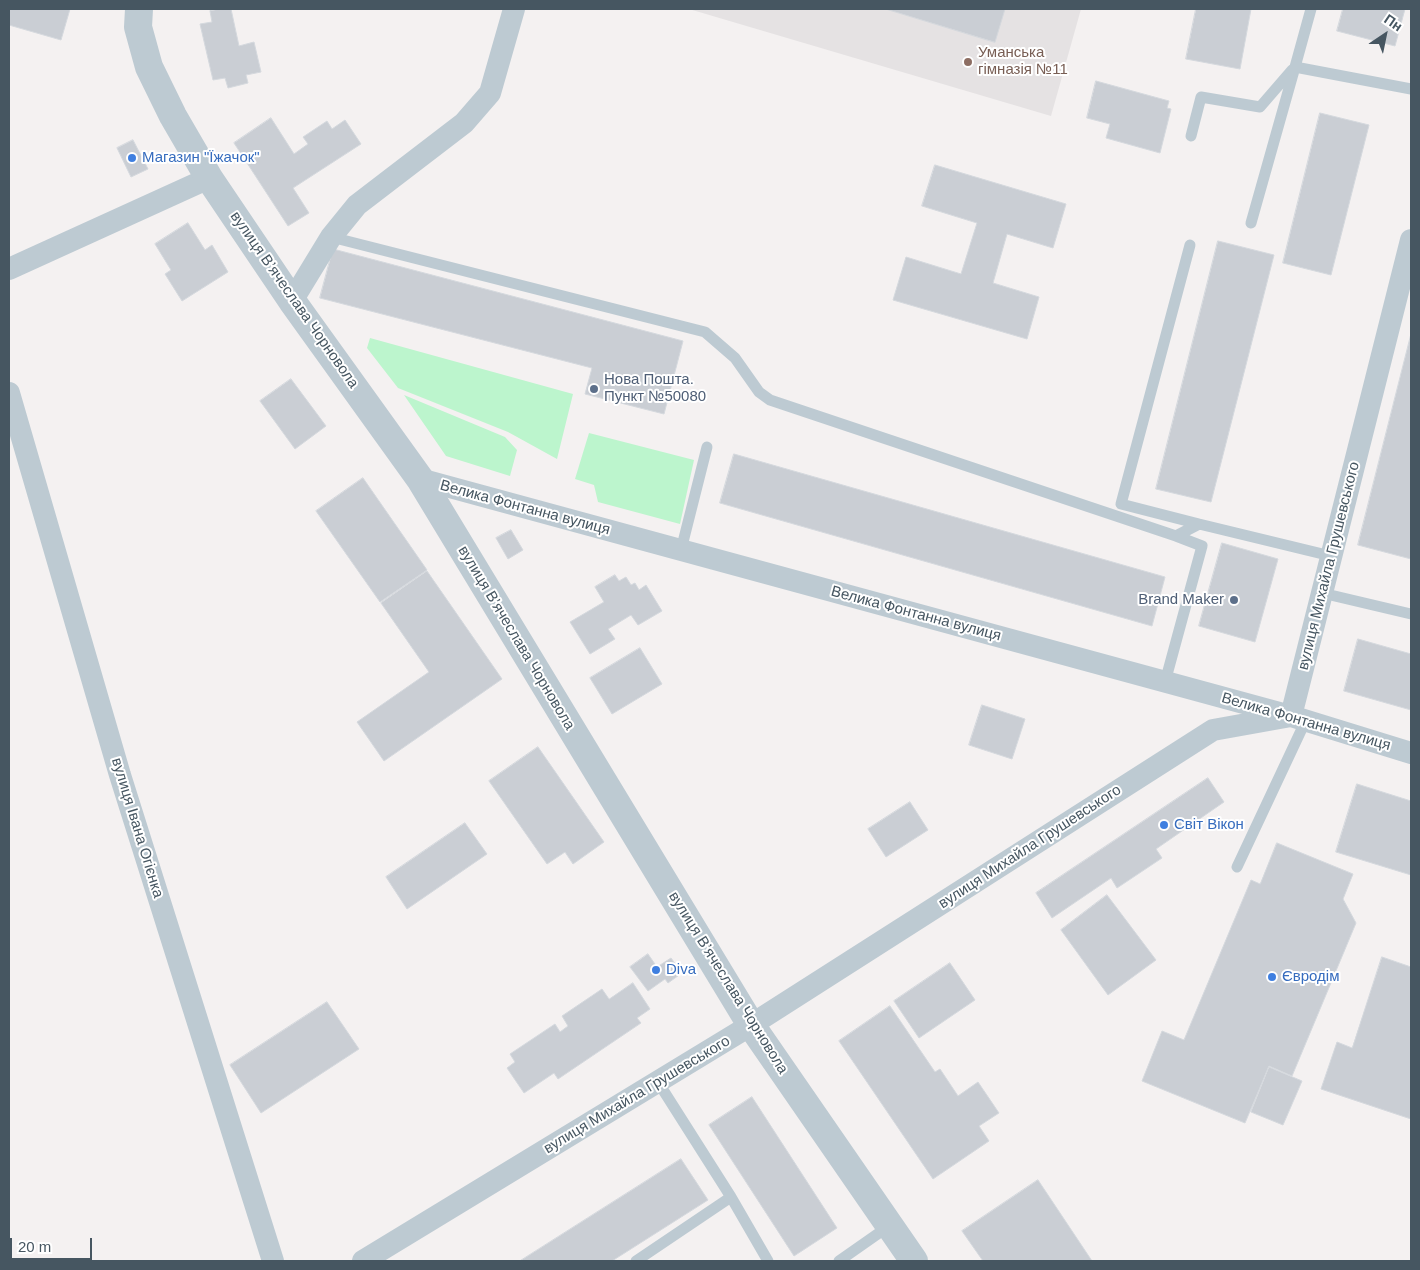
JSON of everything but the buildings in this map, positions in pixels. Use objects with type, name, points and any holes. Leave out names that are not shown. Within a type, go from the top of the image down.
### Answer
[{"type":"street","name":"вулиця В’ячеслава Чорновола","points":[[139,9],[138,27],[149,67],[173,116],[209,178],[292,301],[420,479],[751,1025],[914,1261]]},
{"type":"street","points":[[292,301],[331,238],[358,205],[464,123],[490,93],[514,9]]},
{"type":"street","points":[[9,269],[209,178]]},
{"type":"street","name":"вулиця Михайла Грушевського","points":[[363,1261],[751,1025],[1214,730],[1298,718],[1322,593],[1411,240]]},
{"type":"street","name":"вулиця Івана Огієнка","points":[[9,393],[120,776],[274,1261]]},
{"type":"street","name":"Велика Фонтанна вулиця","points":[[420,479],[1298,718],[1411,753]]},
{"type":"lane","points":[[1251,224],[1311,9]]},
{"type":"lane","points":[[1295,67],[1411,89]]},
{"type":"lane","points":[[1191,136],[1201,97],[1260,107],[1295,67]]},
{"type":"lane","points":[[331,238],[705,332],[735,358],[759,392],[770,400],[1202,546],[1165,682]]},
{"type":"lane","points":[[1190,245],[1121,504],[1331,556]]},
{"type":"lane","points":[[681,550],[707,447]]},
{"type":"lane","points":[[1176,536],[1199,524]]},
{"type":"lane","points":[[1322,593],[1411,614]]},
{"type":"lane","points":[[1237,867],[1298,718]]},
{"type":"lane","points":[[658,1082],[768,1261]]},
{"type":"lane","points":[[636,1261],[730,1197]]},
{"type":"lane","points":[[839,1261],[889,1226]]},
{"type":"shaded area","name":"Уманська гімназія №11","points":[[689,9],[1081,9],[1051,116]]},
{"type":"green space","points":[[370,338],[573,394],[557,459],[508,432],[398,388],[367,348]]},
{"type":"green space","points":[[404,395],[505,437],[517,450],[510,476],[446,456]]},
{"type":"green space","points":[[589,433],[694,460],[680,524],[598,502],[594,485],[575,479]]},
{"type":"place","name":"Уманська гімназія №11","points":[[968,62]]},
{"type":"place","name":"Магазин \"Їжачок\"","points":[[132,158]]},
{"type":"place","name":"Нова Пошта. Пункт №50080","points":[[594,389]]},
{"type":"place","name":"Brand Maker","points":[[1234,600]]},
{"type":"place","name":"Світ Вікон","points":[[1164,825]]},
{"type":"place","name":"Diva","points":[[656,970]]},
{"type":"place","name":"Євродім","points":[[1272,977]]}]
